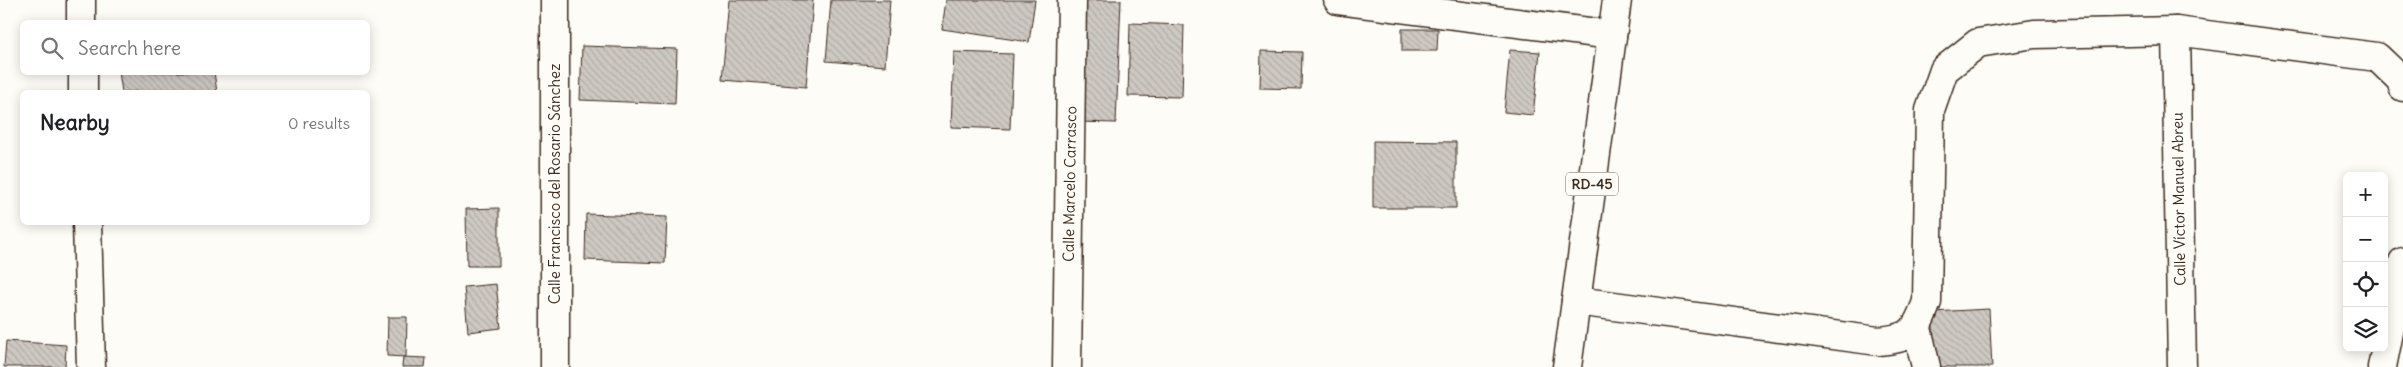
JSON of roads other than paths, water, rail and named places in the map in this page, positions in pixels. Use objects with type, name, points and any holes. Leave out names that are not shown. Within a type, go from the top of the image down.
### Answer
[{"type":"street","points":[[81,0],[82,20]]},
{"type":"street","name":"Calle Francisco del Rosario Sánchez","points":[[555,0],[555,367]]},
{"type":"street","name":"Calle Marcelo Carrasco","points":[[1067,367],[1072,0]]},
{"type":"street","points":[[1338,0],[1612,35]]},
{"type":"street","name":"RD-45","points":[[1567,367],[1617,0]]},
{"type":"street","points":[[1926,367],[1917,328],[1927,302],[1930,110],[1944,70],[1978,43],[2034,34],[2176,31],[2377,57],[2401,80],[2403,87]]},
{"type":"street","name":"Calle Víctor Manuel Abreu","points":[[2176,31],[2182,367]]},
{"type":"street","points":[[83,75],[83,90]]},
{"type":"street","points":[[87,225],[91,367]]},
{"type":"street","points":[[2382,367],[2403,262]]},
{"type":"street","points":[[1576,301],[1878,341],[1898,339],[1917,328]]}]
